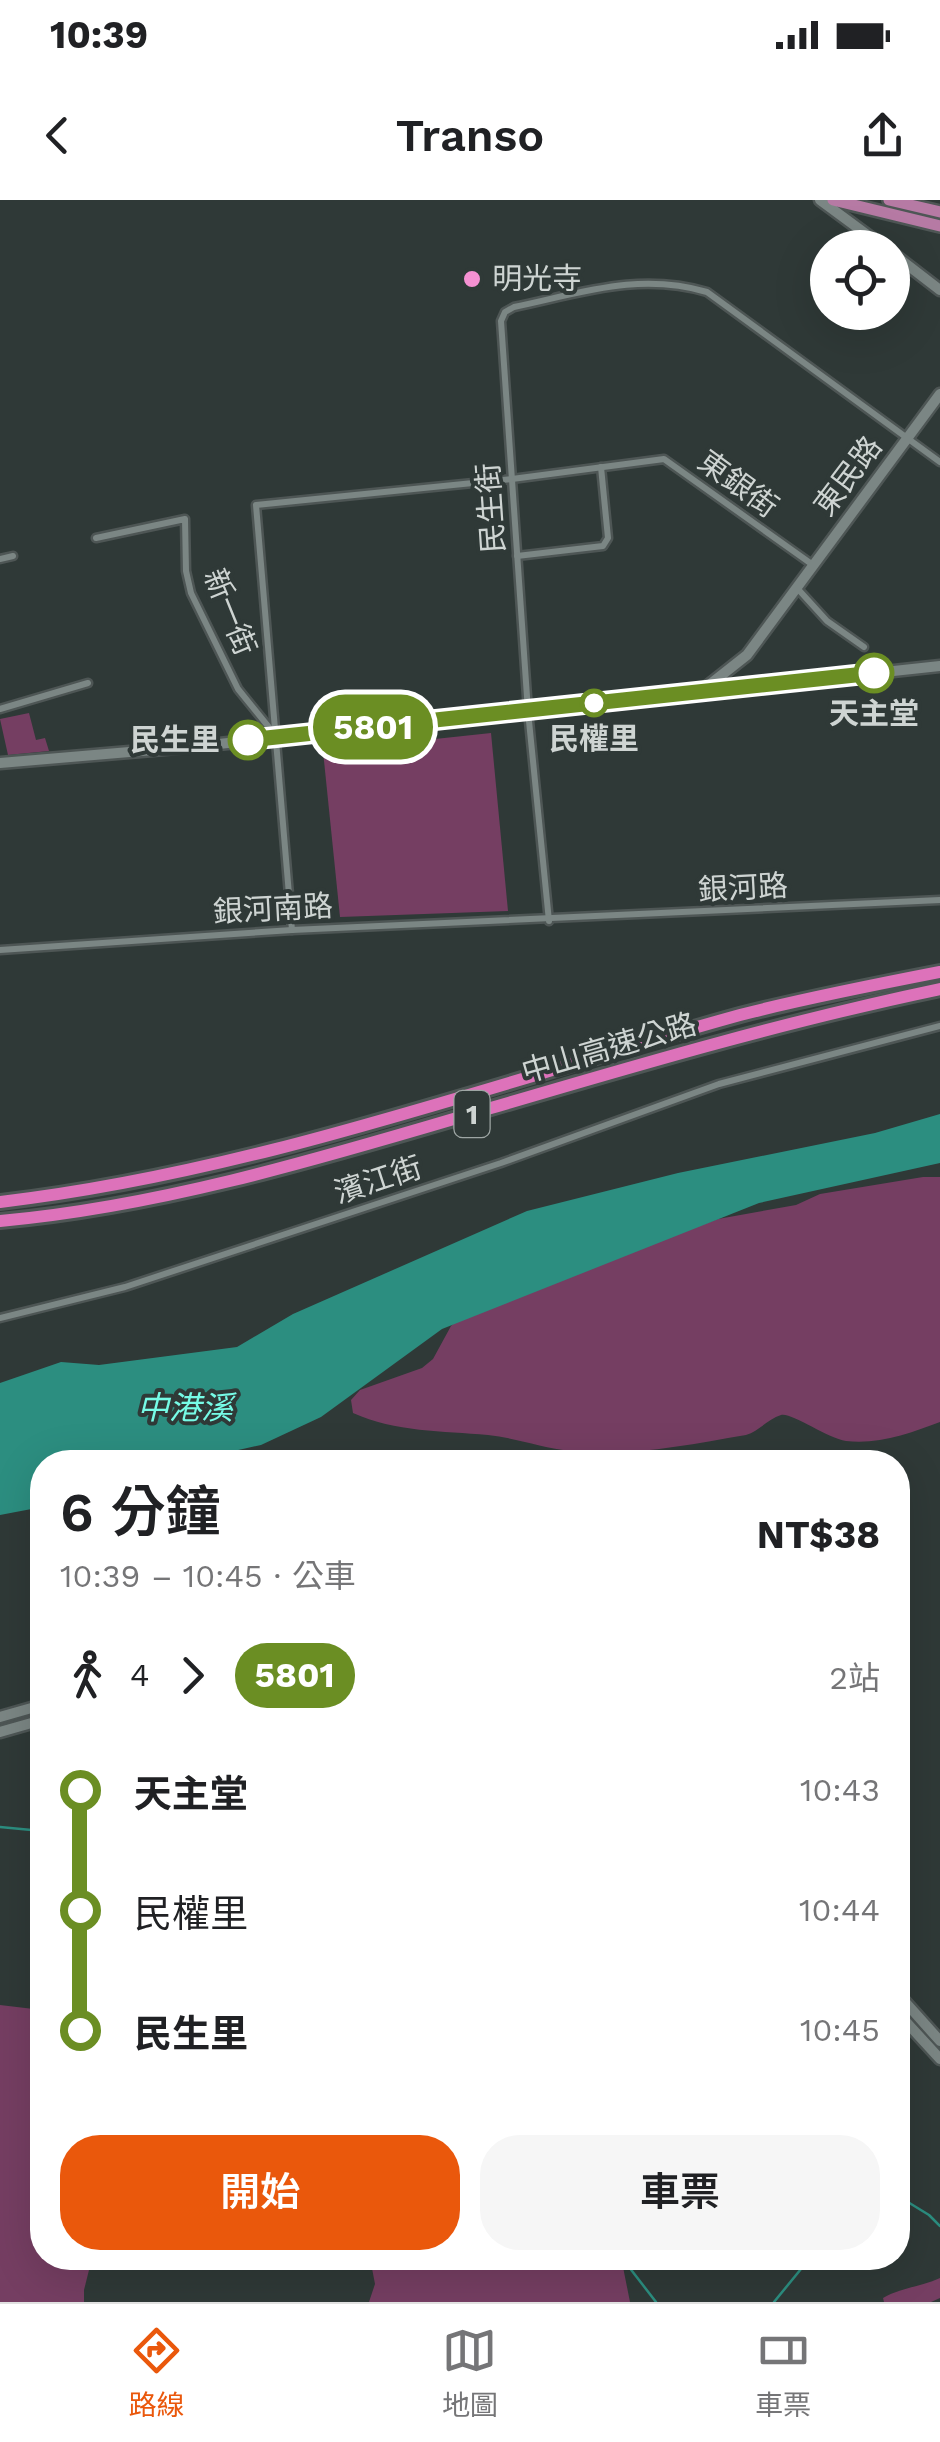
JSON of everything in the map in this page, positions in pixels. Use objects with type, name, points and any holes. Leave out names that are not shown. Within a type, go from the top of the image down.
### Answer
[{"type":"highway","name":"中山高速公路","points":[[0,1202],[154,1178],[284,1148],[744,1014],[940,972]]},
{"type":"highway","name":"中山高速公路","points":[[0,1221],[76,1211],[293,1166],[796,1021],[940,989]]},
{"type":"main road","points":[[833,200],[940,226]]},
{"type":"main road","points":[[889,200],[940,212]]},
{"type":"street","points":[[820,200],[861,230]]},
{"type":"street","points":[[910,268],[940,290]]},
{"type":"street","name":"民生街","points":[[549,921],[528,710],[501,321],[505,312],[627,284],[666,282],[707,292],[908,438]]},
{"type":"street","name":"東民路","points":[[699,692],[726,675],[747,655],[940,394]]},
{"type":"street","points":[[908,438],[940,462]]},
{"type":"street","name":"東銀街","points":[[277,737],[256,505],[512,479],[664,458],[813,565]]},
{"type":"street","points":[[517,556],[603,546],[608,538],[601,467]]},
{"type":"street","name":"新一街","points":[[96,538],[185,519],[186,571],[191,593],[238,689],[277,737]]},
{"type":"street","points":[[0,559],[14,556]]},
{"type":"street","points":[[797,588],[827,620],[864,648]]},
{"type":"street","points":[[0,763],[940,666]]},
{"type":"street","points":[[0,708],[88,683]]},
{"type":"street","points":[[277,737],[292,930]]},
{"type":"street","name":"銀河路","points":[[549,921],[940,900]]},
{"type":"street","name":"銀河南路","points":[[0,950],[292,930],[549,921]]},
{"type":"street","name":"濱江街","points":[[0,1318],[125,1287],[501,1163],[719,1084],[940,1026]]},
{"type":"street","points":[[0,1717],[30,1708]]},
{"type":"street","points":[[0,1732],[30,1723]]},
{"type":"street","points":[[910,2007],[940,2041]]},
{"type":"street","points":[[910,2027],[940,2058]]},
{"type":"shaded area","points":[[29,713],[36,740],[45,738],[49,751],[8,755],[0,719]]},
{"type":"shaded area","points":[[491,733],[508,911],[340,917],[323,751]]},
{"type":"shaded area","points":[[940,1177],[940,1422],[894,1437],[858,1442],[838,1439],[781,1415],[746,1435],[659,1449],[561,1450],[509,1438],[402,1427],[353,1413],[351,1400],[360,1390],[422,1368],[433,1359],[451,1326],[469,1309],[718,1219],[796,1205],[820,1194]]},
{"type":"shaded area","points":[[0,2005],[30,2009],[30,2270],[89,2270],[84,2302],[0,2302]]},
{"type":"shaded area","points":[[372,2270],[624,2270],[630,2302],[369,2302],[375,2284]]},
{"type":"shaded area","points":[[940,2278],[940,2298],[931,2302],[884,2302],[883,2298],[890,2294]]},
{"type":"water","name":"中港溪","points":[[940,1114],[940,1163],[759,1203],[442,1329],[321,1417],[261,1445],[239,1450],[30,1450],[30,1509],[0,1515],[0,1383],[61,1362],[99,1365],[237,1347],[293,1314],[527,1211],[678,1173],[875,1133]]},
{"type":"waterway","points":[[0,1827],[30,1830]]},
{"type":"waterway","points":[[910,2203],[940,2226]]},
{"type":"waterway","points":[[631,2270],[656,2302]]},
{"type":"waterway","points":[[774,2302],[800,2270]]},
{"type":"bus line","name":"5801","points":[[248,740],[874,673]]},
{"type":"place","name":"明光寺","points":[[472,279]]},
{"type":"place","name":"天主堂","points":[[874,673]]},
{"type":"place","name":"民權里","points":[[594,703]]},
{"type":"place","name":"民生里","points":[[248,740]]}]
